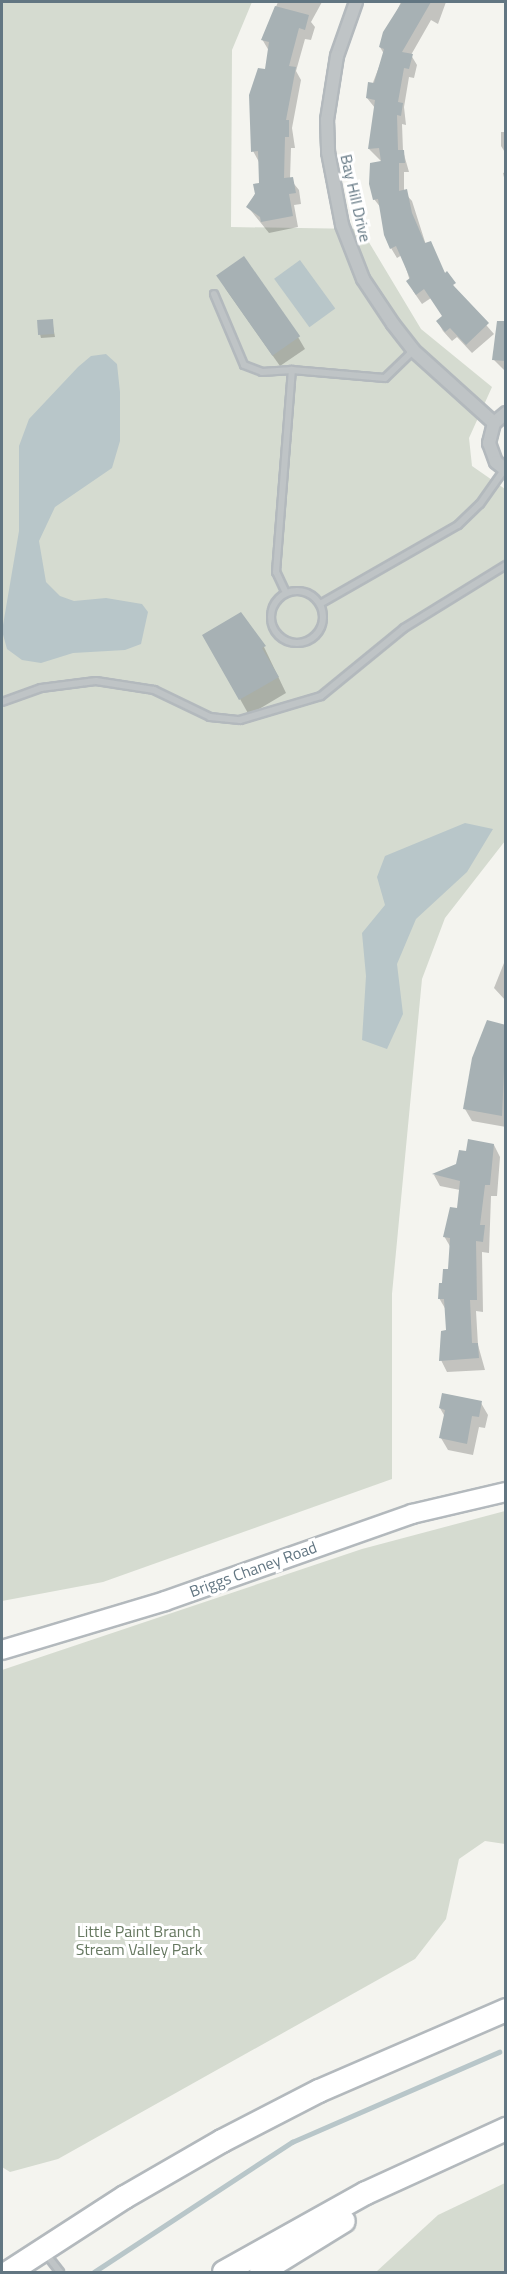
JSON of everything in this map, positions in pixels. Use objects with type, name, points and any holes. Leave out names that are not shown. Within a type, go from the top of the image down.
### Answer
[{"type":"highway","points":[[9,2272],[202,2152],[319,2091],[506,2010]]},
{"type":"highway","points":[[224,2272],[366,2193],[506,2129]]},
{"type":"highway","points":[[261,2272],[372,2204],[506,2136]]},
{"type":"main road","name":"Briggs Chaney Road","points":[[2,1650],[165,1601],[412,1514],[506,1492]]},
{"type":"street","name":"Bay Hill Drive","points":[[356,2],[330,87],[328,152],[334,189],[352,255],[363,279],[413,350],[494,423]]},
{"type":"street","points":[[505,470],[491,453],[490,432],[494,423],[506,413]]},
{"type":"lane","points":[[214,294],[244,365],[262,372],[292,370],[385,378],[413,350]]},
{"type":"lane","points":[[286,593],[276,572],[292,370]]},
{"type":"lane","points":[[320,604],[458,525],[480,504],[505,470]]},
{"type":"lane","points":[[2,702],[41,688],[96,681],[154,690],[210,717],[240,720],[321,696],[404,628],[506,565]]},
{"type":"lane","points":[[301,591],[320,604],[323,621],[315,637],[290,642],[275,632],[271,614],[278,598],[286,593],[301,591]]},
{"type":"lane","points":[[43,2249],[60,2272]]},
{"type":"green space","points":[[2,2],[252,2],[232,50],[231,227],[361,229],[421,329],[492,387],[469,438],[472,466],[505,489],[505,841],[445,918],[422,979],[392,1294],[392,1479],[103,1582],[2,1601]]},
{"type":"green space","name":"Little Paint Branch Stream Valley Park","points":[[505,1511],[505,1844],[485,1841],[459,1859],[446,1919],[415,1959],[58,2159],[10,2172],[2,2167],[2,1670],[362,1549]]},
{"type":"green space","points":[[505,2183],[505,2272],[376,2272],[438,2215]]},
{"type":"shaded area","points":[[300,260],[335,309],[309,327],[274,279]]},
{"type":"shaded area","points":[[106,354],[117,364],[120,392],[120,441],[112,468],[55,507],[39,541],[46,582],[60,596],[74,601],[106,598],[142,604],[148,612],[141,644],[125,650],[73,653],[41,663],[22,660],[7,649],[2,631],[19,531],[19,446],[29,419],[78,367],[91,356]]},
{"type":"shaded area","points":[[465,823],[493,829],[467,872],[416,919],[397,964],[403,1014],[387,1049],[362,1040],[366,976],[362,933],[385,905],[377,877],[385,856]]},
{"type":"building","points":[[402,2],[431,2],[402,52],[413,54],[409,69],[404,68],[398,102],[403,103],[401,116],[397,115],[398,150],[404,150],[405,163],[399,163],[399,191],[407,189],[412,213],[425,243],[431,241],[445,273],[447,271],[456,283],[453,285],[489,323],[466,345],[450,328],[445,332],[436,321],[442,316],[424,289],[416,295],[406,281],[410,278],[396,246],[390,249],[384,235],[378,199],[373,200],[369,184],[370,163],[381,161],[379,148],[368,149],[375,100],[366,98],[368,82],[374,83],[384,49],[379,47],[383,32]]},
{"type":"building","points":[[275,6],[309,15],[305,30],[299,28],[289,66],[296,67],[286,120],[289,120],[289,137],[285,137],[284,178],[293,177],[296,193],[289,194],[293,216],[261,222],[260,217],[246,207],[255,194],[253,184],[259,183],[258,151],[251,152],[249,95],[258,68],[265,69],[269,42],[261,40]]},
{"type":"building","points":[[244,256],[300,336],[272,356],[216,276]]},
{"type":"building","points":[[53,319],[54,334],[38,335],[37,320]]},
{"type":"building","points":[[497,321],[506,321],[506,361],[492,360]]},
{"type":"building","points":[[241,612],[266,646],[262,648],[279,677],[239,700],[202,635]]},
{"type":"building","points":[[487,1020],[506,1025],[502,1116],[463,1109],[472,1058]]},
{"type":"building","points":[[468,1139],[494,1144],[490,1185],[485,1185],[480,1225],[485,1225],[483,1242],[476,1241],[477,1300],[470,1300],[472,1343],[478,1343],[479,1358],[439,1361],[441,1331],[446,1330],[444,1299],[438,1299],[439,1283],[442,1283],[443,1269],[448,1269],[450,1238],[443,1237],[450,1207],[457,1208],[460,1181],[432,1174],[456,1164],[459,1150],[466,1151]]},
{"type":"building","points":[[442,1393],[482,1401],[479,1417],[472,1416],[467,1444],[439,1438],[445,1410],[439,1408]]},
{"type":"waterway","points":[[94,2272],[292,2142],[499,2052]]}]
